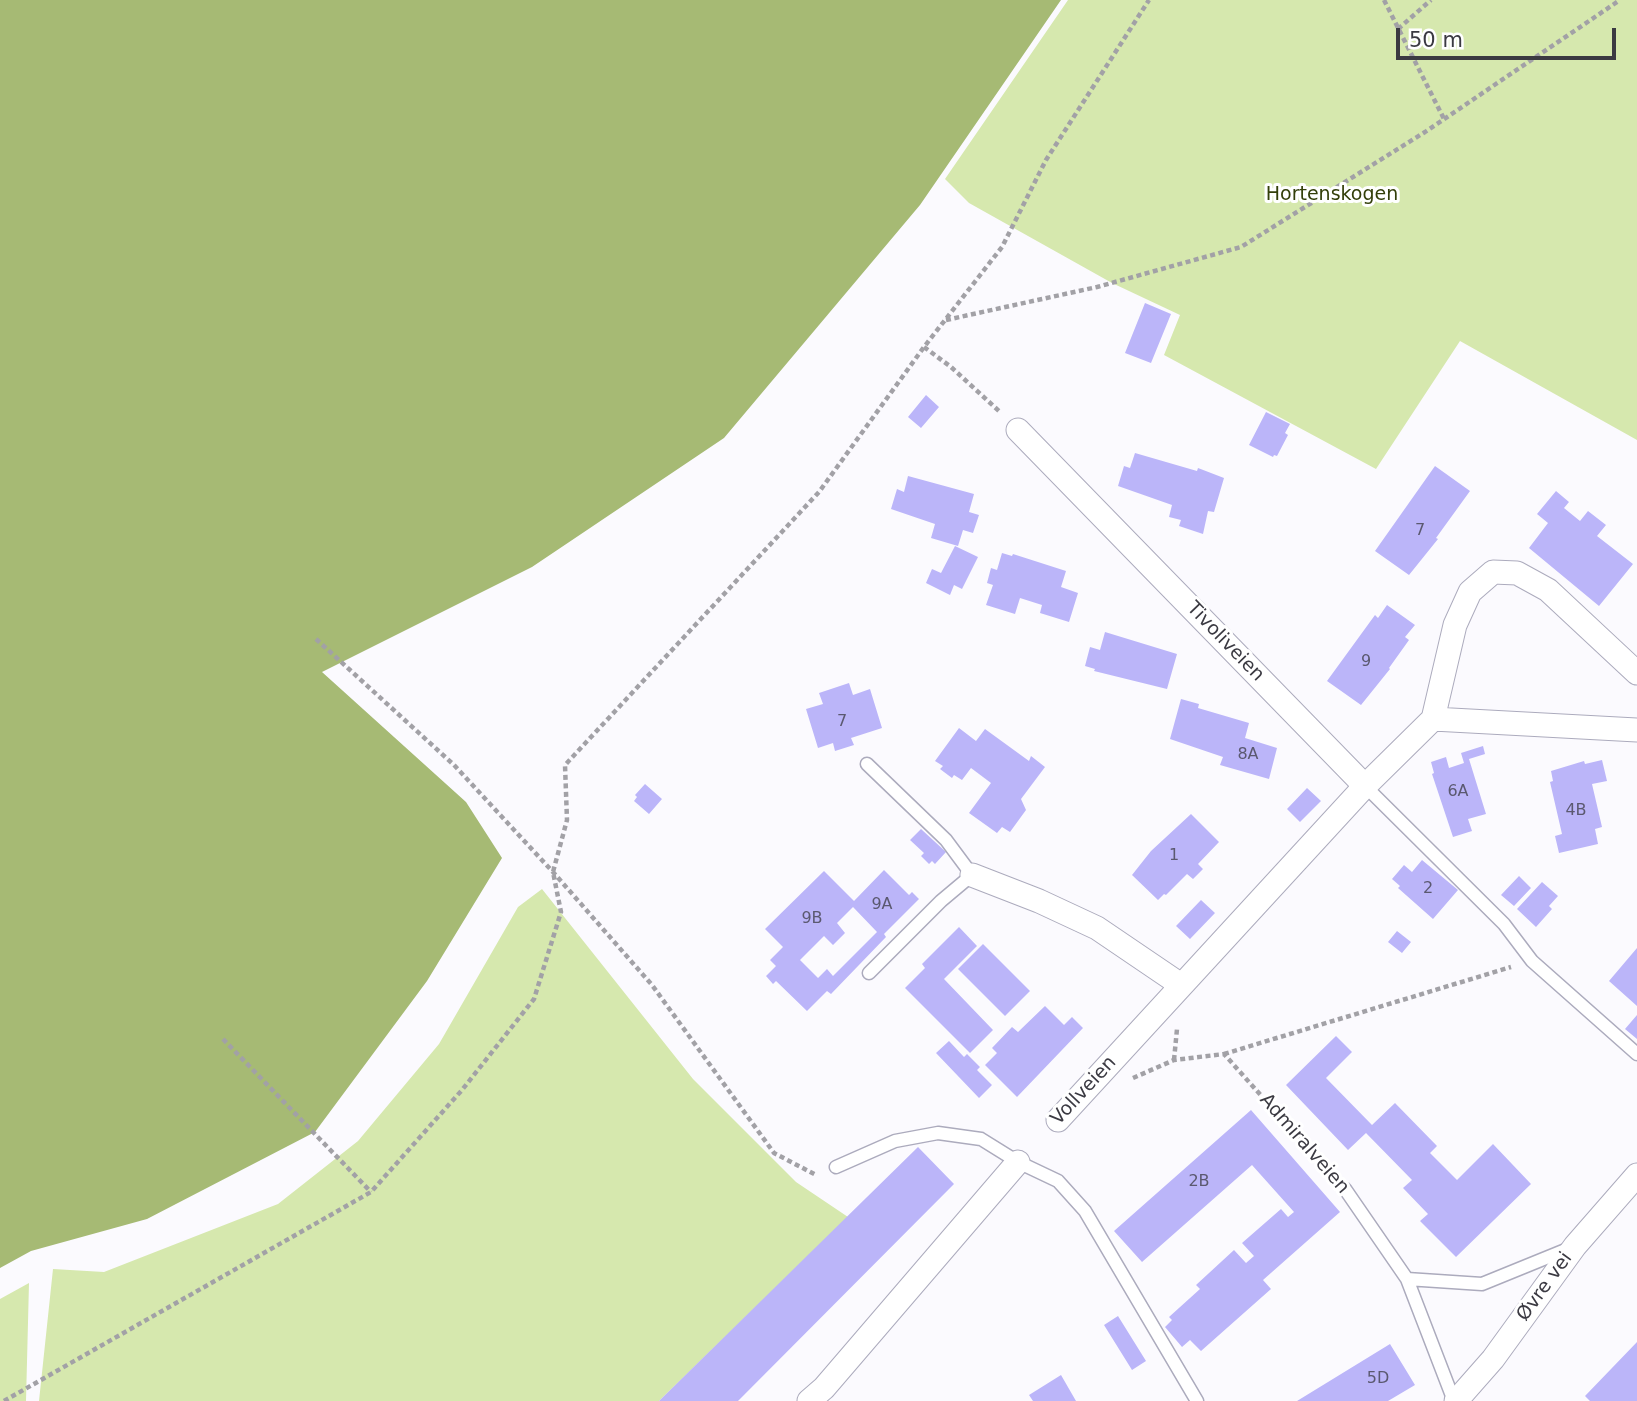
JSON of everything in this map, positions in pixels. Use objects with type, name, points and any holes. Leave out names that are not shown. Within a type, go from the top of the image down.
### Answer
[{"type":"street","name":"Tivoliveien","points":[[1018,430],[1364,786]]},
{"type":"street","points":[[1364,786],[1433,719],[1455,625],[1470,592],[1493,572],[1517,573],[1548,590],[1637,673]]},
{"type":"street","points":[[1433,719],[1637,730]]},
{"type":"street","name":"Vollveien","points":[[1058,1120],[1364,786]]},
{"type":"street","points":[[972,876],[1039,901],[1097,928],[1181,985]]},
{"type":"street","points":[[809,1401],[824,1388],[1018,1162]]},
{"type":"street","name":"Øvre vei","points":[[1455,1401],[1493,1359],[1575,1246],[1637,1175]]},
{"type":"lane","points":[[867,764],[946,840],[972,876],[941,901],[869,973]]},
{"type":"lane","points":[[1364,786],[1504,924],[1532,961],[1637,1054]]},
{"type":"lane","points":[[836,1167],[895,1141],[937,1133],[981,1139],[1018,1162],[1058,1181],[1085,1211],[1197,1401]]},
{"type":"lane","name":"Admiralveien","points":[[1345,1189],[1407,1279],[1455,1401]]},
{"type":"lane","points":[[1407,1279],[1482,1284],[1575,1246]]},
{"type":"path","points":[[4,1401],[371,1192],[463,1090],[534,999],[561,912],[553,872],[567,820],[565,765],[819,492],[924,347],[1002,247],[1046,160],[1149,0]]},
{"type":"path","points":[[1384,0],[1444,119]]},
{"type":"path","points":[[1398,29],[1431,0]]},
{"type":"path","points":[[945,320],[1097,287],[1241,247],[1444,119],[1620,0]]},
{"type":"path","points":[[924,347],[951,367],[1018,430]]},
{"type":"path","points":[[316,639],[454,765],[553,872],[652,985],[774,1153],[818,1176],[836,1167]]},
{"type":"path","points":[[1174,1060],[1224,1054],[1532,961]]},
{"type":"path","points":[[223,1040],[371,1192]]},
{"type":"path","name":"Admiralveien","points":[[1224,1054],[1345,1189]]},
{"type":"green space","name":"Hortenskogen","points":[[1068,0],[1637,0],[1637,440],[1460,341],[1376,469],[1164,355],[1180,315],[1112,283],[969,203],[945,179]]},
{"type":"green space","points":[[542,889],[693,1079],[796,1182],[848,1217],[659,1401],[39,1401],[53,1269],[104,1272],[278,1204],[358,1141],[439,1044],[518,907]]},
{"type":"green space","points":[[29,1283],[26,1401],[0,1401],[0,1299]]},
{"type":"shaded area","points":[[0,0],[1061,0],[920,205],[724,438],[532,567],[322,672],[466,802],[502,858],[427,981],[315,1132],[147,1219],[31,1251],[0,1268]]},
{"type":"building","points":[[1145,303],[1171,314],[1151,363],[1125,353]]},
{"type":"building","points":[[926,395],[939,407],[921,428],[908,417]]},
{"type":"building","points":[[1266,412],[1290,424],[1285,433],[1288,435],[1277,456],[1273,457],[1249,445]]},
{"type":"building","points":[[1135,453],[1197,471],[1198,468],[1224,478],[1214,512],[1208,511],[1203,534],[1179,526],[1181,520],[1169,517],[1172,505],[1118,486],[1124,466],[1130,468]]},
{"type":"building","points":[[1435,466],[1470,491],[1436,538],[1438,539],[1409,575],[1375,551]]},
{"type":"building","points":[[908,476],[974,494],[969,512],[979,515],[973,533],[963,530],[958,546],[931,538],[935,524],[891,509],[897,489],[904,492]]},
{"type":"building","points":[[1556,491],[1569,502],[1564,508],[1580,521],[1588,511],[1606,525],[1597,536],[1633,564],[1599,606],[1529,548],[1548,523],[1537,514]]},
{"type":"building","points":[[955,546],[978,557],[962,589],[954,585],[950,595],[926,583],[932,569],[941,573]]},
{"type":"building","points":[[1002,553],[1066,571],[1061,587],[1078,593],[1069,622],[1040,613],[1042,605],[1020,598],[1015,614],[986,605],[993,585],[987,583],[991,568],[997,570]]},
{"type":"building","points":[[1387,605],[1415,625],[1405,637],[1409,640],[1390,669],[1361,705],[1327,681],[1375,615],[1378,618]]},
{"type":"building","points":[[1105,632],[1177,654],[1167,689],[1094,671],[1095,669],[1085,666],[1090,647],[1100,650]]},
{"type":"building","points":[[849,683],[853,695],[870,689],[882,728],[851,738],[854,745],[835,751],[833,743],[818,748],[806,709],[823,704],[819,693]]},
{"type":"building","points":[[1181,699],[1199,704],[1198,708],[1249,723],[1245,738],[1277,748],[1269,779],[1220,765],[1223,757],[1170,739]]},
{"type":"building","points":[[959,728],[976,741],[985,729],[1029,761],[1031,756],[1045,767],[1021,799],[1026,810],[1010,832],[1002,827],[997,833],[969,813],[991,783],[971,768],[962,780],[954,775],[952,778],[940,769],[943,766],[935,761]]},
{"type":"building","points":[[1483,746],[1485,754],[1469,759],[1486,814],[1468,819],[1472,831],[1453,837],[1432,774],[1431,762],[1446,757],[1449,768],[1464,763],[1461,753]]},
{"type":"building","points":[[1602,760],[1607,781],[1592,784],[1602,827],[1595,829],[1598,844],[1559,853],[1555,836],[1562,834],[1550,782],[1553,781],[1551,771],[1584,761],[1585,764]]},
{"type":"building","points":[[645,784],[662,799],[649,814],[634,801],[637,797],[635,795]]},
{"type":"building","points":[[1307,788],[1321,801],[1300,822],[1287,809]]},
{"type":"building","points":[[1191,814],[1219,842],[1198,864],[1203,869],[1193,879],[1187,874],[1158,900],[1132,875],[1151,851]]},
{"type":"building","points":[[921,829],[946,852],[935,864],[932,861],[929,864],[921,856],[924,853],[910,840]]},
{"type":"building","points":[[1422,860],[1458,890],[1433,919],[1398,888],[1400,886],[1392,879],[1404,865],[1412,872]]},
{"type":"building","points":[[884,870],[909,895],[912,892],[919,899],[831,994],[827,991],[807,1011],[776,981],[773,984],[766,976],[776,966],[770,960],[783,947],[765,929],[824,871],[854,901]],"holes":[[[853,907],[877,932],[833,976],[827,969],[818,978],[800,960],[824,936],[833,945],[845,933],[837,923]]]},
{"type":"building","points":[[1519,876],[1531,888],[1514,906],[1501,895]]},
{"type":"building","points":[[1542,882],[1558,896],[1549,906],[1552,909],[1536,927],[1517,909]]},
{"type":"building","points":[[1201,900],[1215,913],[1190,939],[1176,926]]},
{"type":"building","points":[[959,927],[977,946],[944,979],[993,1030],[970,1053],[905,988],[925,968],[922,964]]},
{"type":"building","points":[[1397,931],[1411,942],[1402,953],[1388,942]]},
{"type":"building","points":[[983,944],[1030,991],[1005,1016],[958,969]]},
{"type":"building","points":[[1637,948],[1637,1006],[1609,981]]},
{"type":"building","points":[[1045,1006],[1064,1025],[1072,1017],[1083,1028],[1017,1097],[985,1065],[997,1053],[992,1048],[1012,1027],[1018,1032]]},
{"type":"building","points":[[1637,1015],[1637,1039],[1625,1029]]},
{"type":"building","points":[[1336,1036],[1352,1052],[1326,1078],[1372,1125],[1395,1103],[1437,1146],[1430,1153],[1457,1180],[1493,1144],[1531,1184],[1456,1257],[1420,1221],[1428,1214],[1403,1188],[1412,1180],[1366,1133],[1348,1150],[1286,1085]]},
{"type":"building","points":[[949,1041],[964,1057],[967,1054],[980,1067],[977,1070],[992,1085],[979,1098],[936,1053]]},
{"type":"building","points":[[1251,1110],[1340,1212],[1263,1280],[1271,1289],[1201,1351],[1190,1340],[1182,1347],[1165,1327],[1172,1320],[1169,1317],[1200,1289],[1196,1285],[1234,1250],[1246,1263],[1254,1256],[1242,1243],[1281,1209],[1288,1217],[1294,1212],[1252,1165],[1142,1262],[1114,1231]]},
{"type":"building","points":[[918,1147],[954,1184],[738,1401],[659,1401]]},
{"type":"building","points":[[1118,1316],[1146,1361],[1132,1370],[1104,1325]]},
{"type":"building","points":[[1637,1342],[1637,1401],[1590,1401],[1585,1396]]},
{"type":"building","points":[[1390,1344],[1415,1385],[1388,1401],[1297,1401]]},
{"type":"building","points":[[1061,1375],[1076,1401],[1033,1401],[1029,1395]]}]
